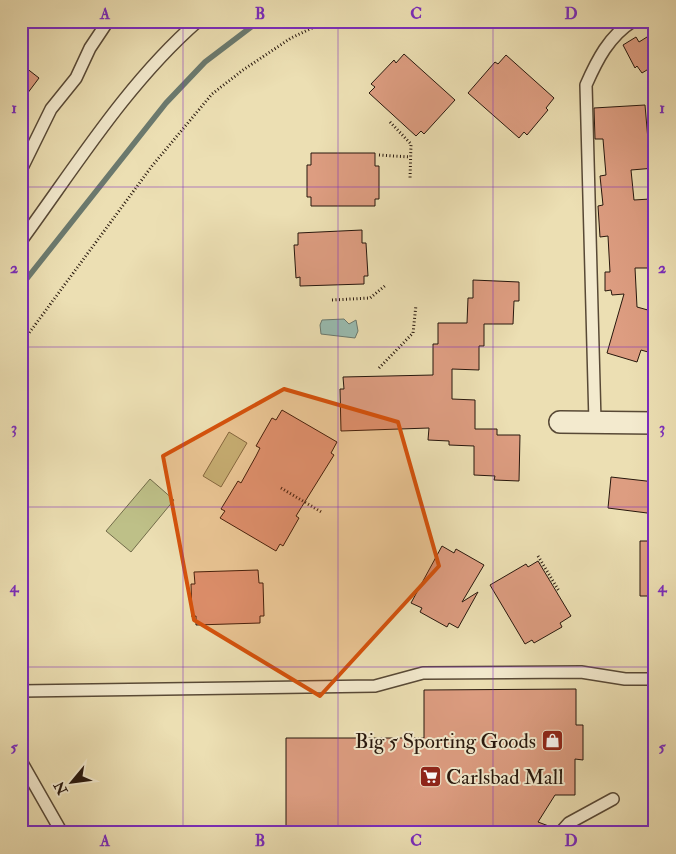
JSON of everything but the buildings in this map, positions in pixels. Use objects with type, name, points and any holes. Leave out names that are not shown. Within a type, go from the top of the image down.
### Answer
[{"type":"street","points":[[560,422],[655,422]]},
{"type":"lane","points":[[21,170],[51,109],[76,78],[90,48],[108,21]]},
{"type":"lane","points":[[21,241],[108,121],[154,64],[198,21]]},
{"type":"lane","points":[[595,422],[586,85],[599,55],[633,21]]},
{"type":"lane","points":[[21,691],[375,686],[422,673],[581,672],[625,679],[655,679]]},
{"type":"lane","points":[[21,761],[62,833]]},
{"type":"lane","points":[[560,833],[569,823],[613,798]]},
{"type":"path","points":[[21,344],[152,166],[212,94],[243,70],[291,38],[327,21]]},
{"type":"path","points":[[390,122],[410,144],[410,179]]},
{"type":"path","points":[[379,155],[410,157]]},
{"type":"path","points":[[332,300],[370,298],[386,285]]},
{"type":"path","points":[[379,368],[413,333],[416,306]]},
{"type":"path","points":[[281,488],[323,513]]},
{"type":"path","points":[[538,556],[559,591]]},
{"type":"highlighted area","points":[[284,389],[398,422],[439,566],[320,696],[194,620],[163,456]]},
{"type":"green space","points":[[229,432],[247,443],[221,487],[203,476]]},
{"type":"green space","points":[[150,479],[174,500],[131,552],[106,531]]},
{"type":"water","points":[[344,319],[349,324],[356,320],[358,331],[355,338],[321,334],[320,325],[322,320]]},
{"type":"waterway","points":[[21,286],[166,103],[205,62],[259,21]]},
{"type":"place","name":"Big 5 Sporting Goods","points":[[552,741]]},
{"type":"place","name":"Carlsbad Mall","points":[[430,777]]}]
